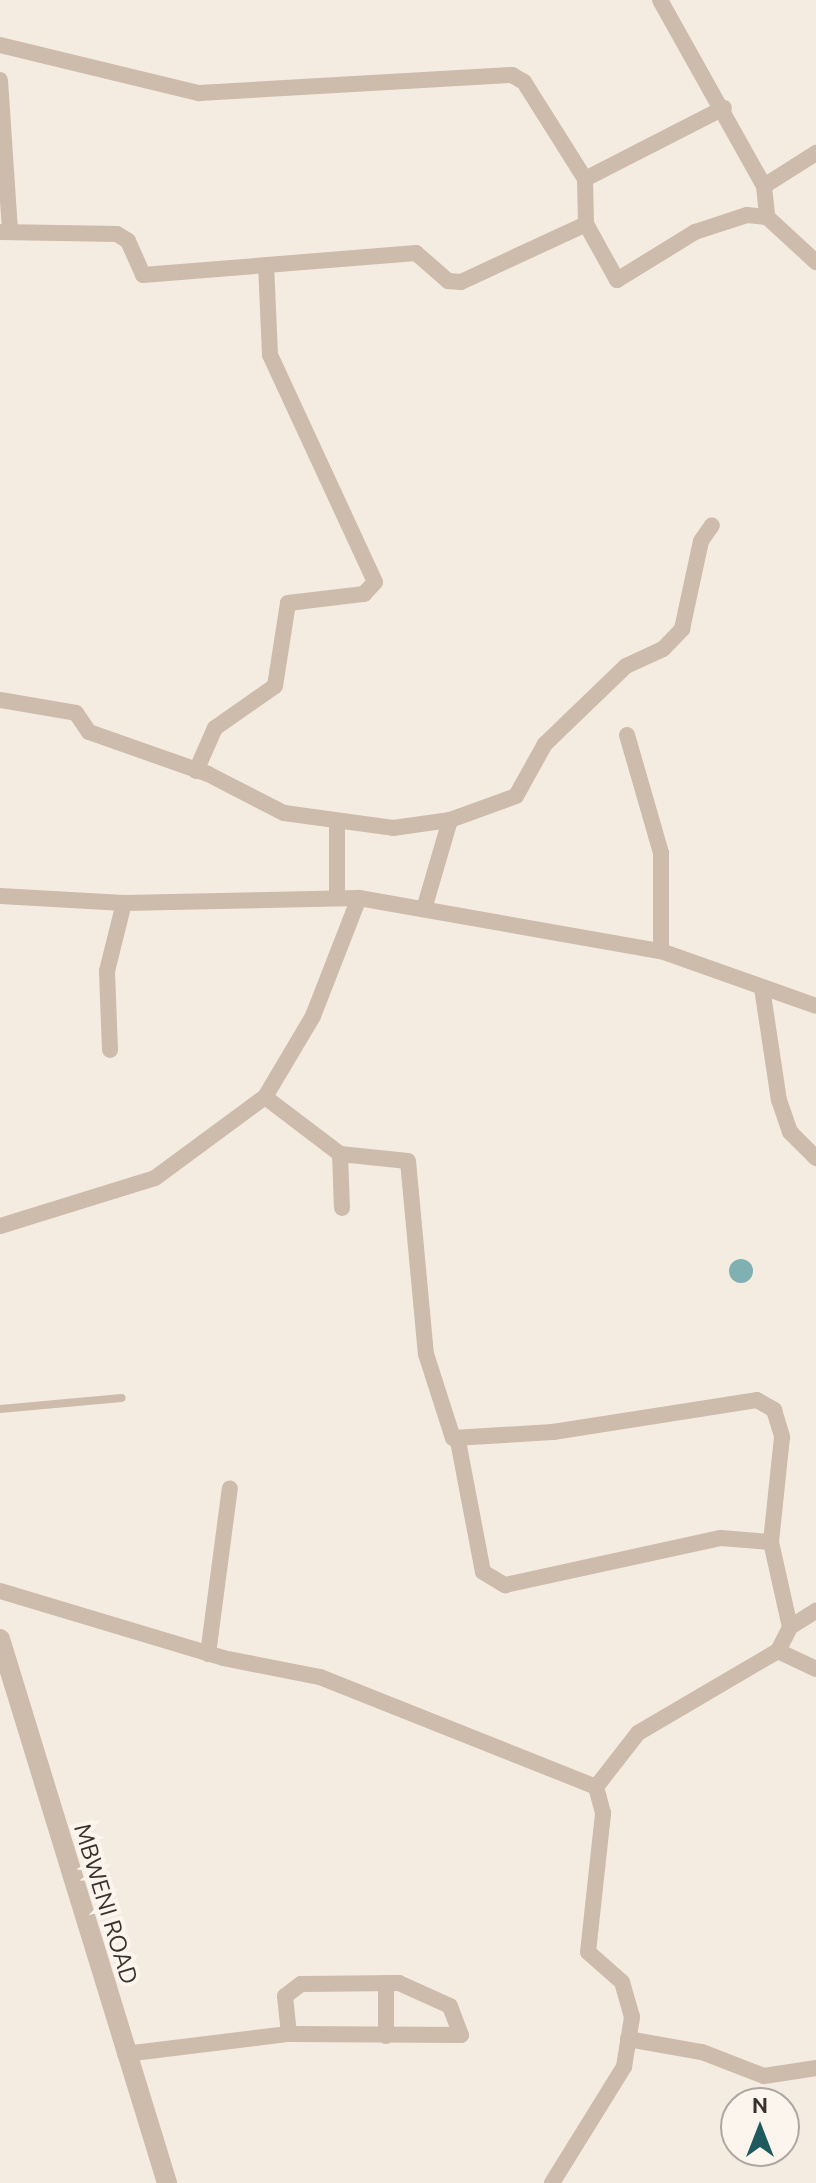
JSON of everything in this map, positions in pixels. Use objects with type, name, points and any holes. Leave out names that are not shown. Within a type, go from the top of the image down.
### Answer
[{"type":"street","points":[[660,0],[724,108],[764,186],[767,217]]},
{"type":"street","points":[[0,45],[199,93],[512,75],[524,82],[585,179],[586,224],[617,280],[695,232],[747,215],[767,217],[816,262]]},
{"type":"street","points":[[0,80],[5,232],[117,234],[128,241],[143,275],[416,253],[448,281],[461,282],[586,224]]},
{"type":"street","points":[[585,179],[724,108]]},
{"type":"street","points":[[764,186],[816,153]]},
{"type":"street","points":[[196,771],[215,728],[275,686],[288,603],[364,594],[375,582],[270,355],[266,265]]},
{"type":"street","points":[[0,700],[76,713],[89,732],[196,771],[284,813],[393,828],[450,820],[516,796],[545,744],[626,666],[663,649],[682,629],[704,529],[712,525]]},
{"type":"street","points":[[627,735],[661,853],[661,951]]},
{"type":"street","points":[[424,909],[450,820]]},
{"type":"street","points":[[337,822],[337,895]]},
{"type":"street","points":[[0,896],[124,903],[337,895],[661,951],[816,1006]]},
{"type":"street","points":[[0,1226],[155,1178],[265,1097],[313,1016],[359,898]]},
{"type":"street","points":[[110,1050],[107,971],[124,903]]},
{"type":"street","points":[[762,988],[779,1100],[790,1132],[816,1158]]},
{"type":"street","points":[[265,1097],[340,1154],[408,1161],[426,1354],[458,1441],[483,1572],[505,1585],[721,1538],[771,1542]]},
{"type":"street","points":[[340,1154],[342,1208]]},
{"type":"street","points":[[458,1441],[757,1400],[774,1410],[782,1437],[771,1542],[790,1627]]},
{"type":"street","points":[[208,1654],[230,1488]]},
{"type":"street","points":[[0,1591],[208,1654],[320,1677],[596,1787]]},
{"type":"street","points":[[596,1787],[638,1733],[778,1651],[790,1627],[816,1611]]},
{"type":"street","name":"MBWENI ROAD","points":[[0,1639],[167,2183]]},
{"type":"street","points":[[778,1651],[816,1669]]},
{"type":"street","points":[[552,2183],[624,2067],[632,2017],[622,1982],[588,1952],[603,1813],[596,1787]]},
{"type":"street","points":[[125,2054],[289,2034],[461,2035],[450,2006],[420,1989],[386,1983],[289,1990],[283,2008],[289,2034]]},
{"type":"street","points":[[386,1983],[386,2036]]},
{"type":"street","points":[[628,2039],[702,2052],[764,2076],[816,2068]]},
{"type":"lane","points":[[0,1409],[122,1398]]},
{"type":"water","points":[[741,1259],[749,1263],[753,1271],[749,1279],[741,1283],[733,1279],[729,1271],[733,1263]]}]
